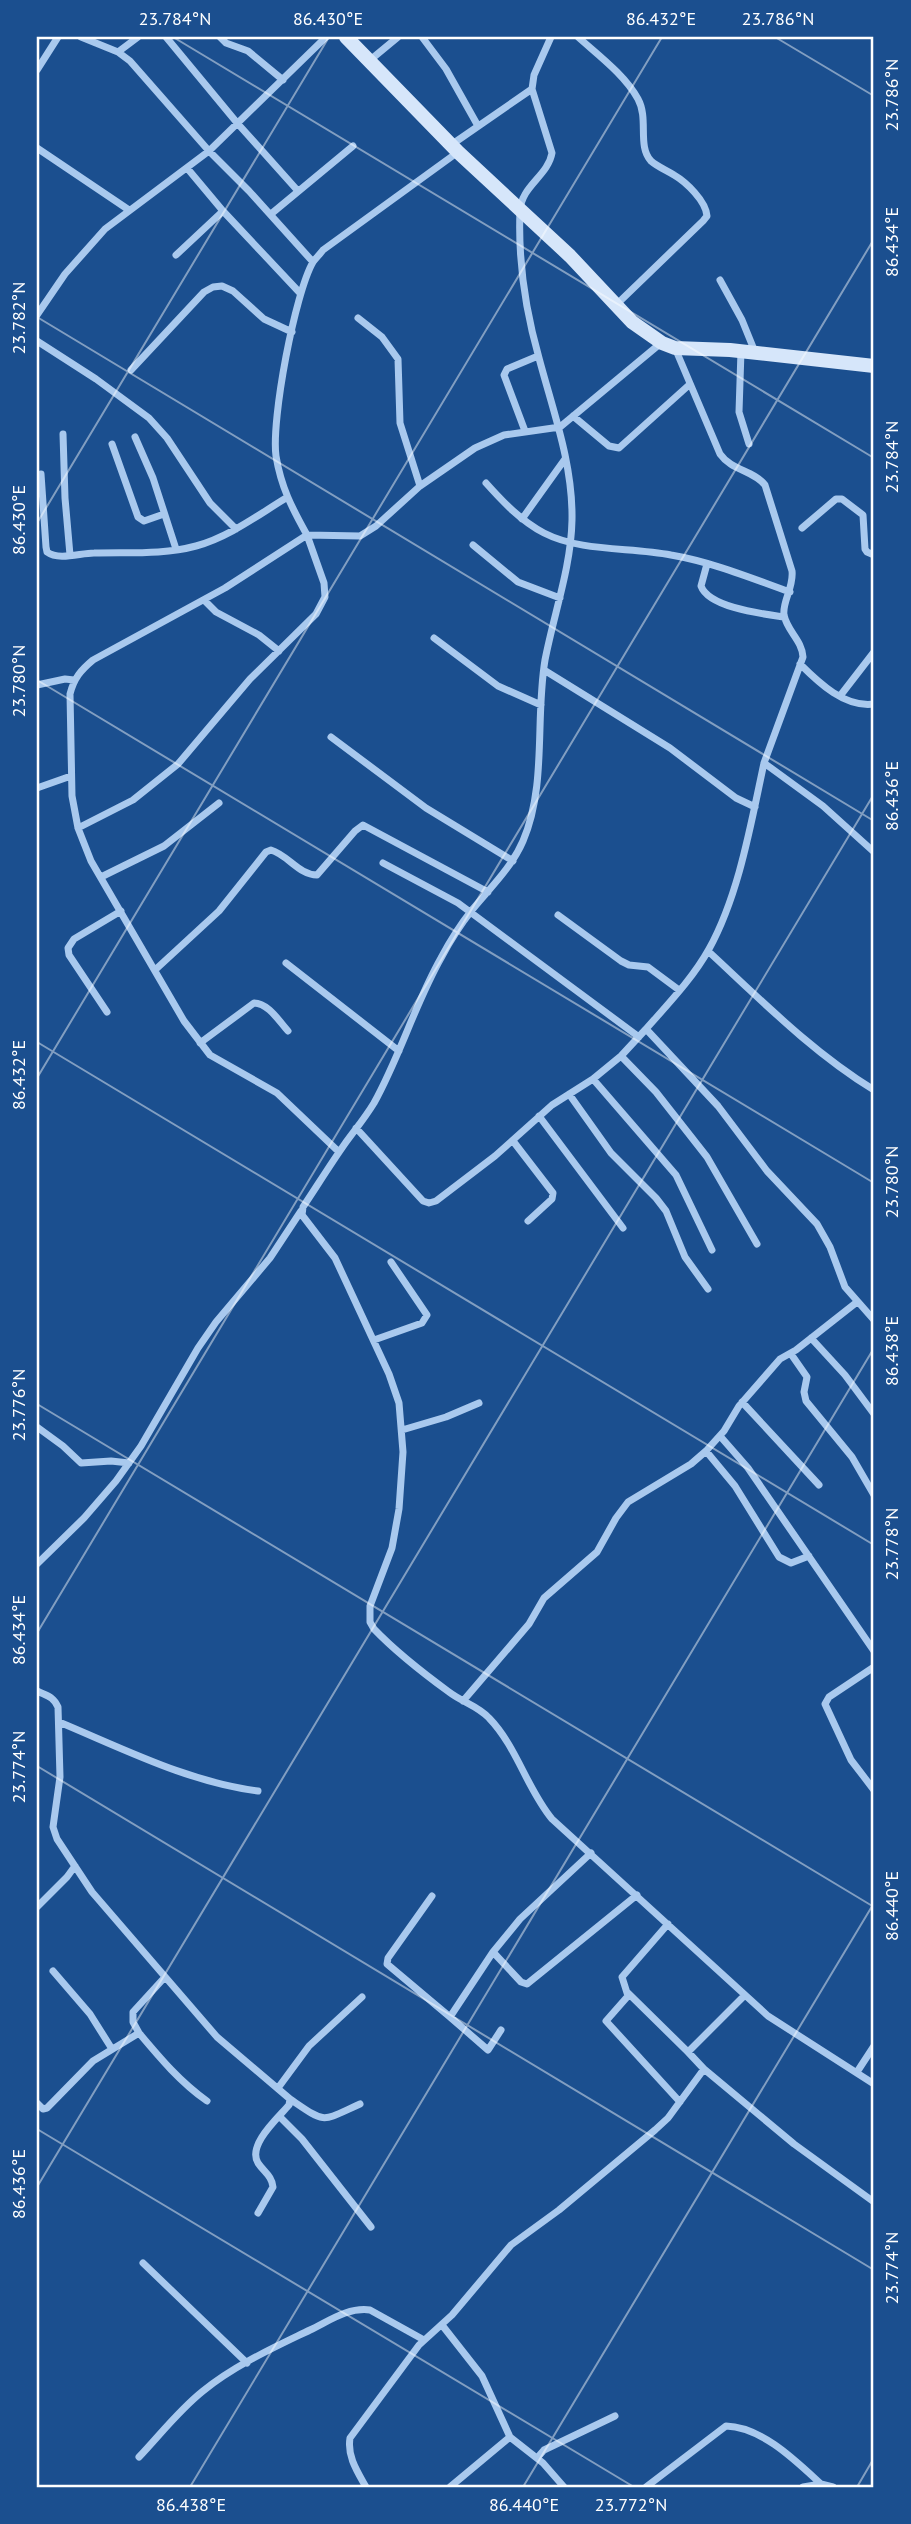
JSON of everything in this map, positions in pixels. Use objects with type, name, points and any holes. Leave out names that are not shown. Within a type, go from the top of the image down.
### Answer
[{"type":"main road","points":[[346,37],[632,322],[668,345],[874,366]]},
{"type":"street","points":[[37,70],[58,37]]},
{"type":"street","points":[[81,37],[96,39],[130,61],[209,151],[271,214],[313,262]]},
{"type":"street","points":[[118,52],[138,37]]},
{"type":"street","points":[[166,37],[298,191]]},
{"type":"street","points":[[220,37],[226,43],[248,51],[283,80]]},
{"type":"street","points":[[38,312],[86,248],[129,210],[209,151],[326,37]]},
{"type":"street","points":[[369,61],[398,37]]},
{"type":"street","points":[[422,37],[446,69],[478,126]]},
{"type":"street","points":[[37,1564],[84,1518],[129,1464],[198,1348],[216,1322],[270,1258],[372,1105],[440,959],[471,912],[513,861],[524,840],[532,810],[544,670],[570,543],[572,497],[560,427],[538,356],[525,290],[521,252],[520,208],[529,187],[550,163],[552,153],[532,89],[534,75],[551,37]]},
{"type":"street","points":[[578,37],[624,81],[638,99],[645,117],[643,148],[650,160],[686,184],[707,209],[708,216],[616,305]]},
{"type":"street","points":[[78,828],[133,800],[178,764],[250,679],[316,614],[325,597],[324,583],[307,535],[286,498],[276,452],[276,429],[292,332],[300,293],[313,262],[323,250],[455,148],[478,126],[532,89]]},
{"type":"street","points":[[271,214],[353,146]]},
{"type":"street","points":[[37,148],[129,210]]},
{"type":"street","points":[[187,169],[300,293]]},
{"type":"street","points":[[176,255],[223,211]]},
{"type":"street","points":[[720,280],[743,320],[748,352],[739,412],[749,444]]},
{"type":"street","points":[[131,370],[204,292],[213,287],[222,286],[233,291],[264,319],[292,332]]},
{"type":"street","points":[[358,318],[382,337],[398,359],[400,424],[420,486]]},
{"type":"street","points":[[37,341],[127,400],[149,418],[167,438],[210,503],[236,528]]},
{"type":"street","points":[[339,1152],[277,1093],[225,1065],[200,1044],[91,861],[78,828],[72,796],[70,694],[74,680],[93,660],[204,600],[307,535],[360,536],[376,526],[420,486],[475,448],[504,435],[560,427],[668,345],[724,460],[735,469],[761,480],[765,485],[792,570],[793,581],[784,617],[802,647],[800,664],[764,763],[755,807],[720,927],[708,951],[679,990],[621,1056],[539,1116],[513,1141],[436,1201],[429,1203],[423,1200],[356,1128]]},
{"type":"street","points":[[525,431],[504,375],[507,369],[538,356]]},
{"type":"street","points":[[573,416],[609,446],[620,448],[689,385]]},
{"type":"street","points":[[63,434],[70,555]]},
{"type":"street","points":[[135,437],[149,469],[176,549]]},
{"type":"street","points":[[112,444],[138,517],[145,521],[164,514]]},
{"type":"street","points":[[522,519],[565,459]]},
{"type":"street","points":[[41,474],[40,515],[47,552],[55,557],[143,553],[197,546],[236,528],[286,498]]},
{"type":"street","points":[[486,483],[522,519],[544,533],[570,543],[672,555],[790,592]]},
{"type":"street","points":[[802,527],[836,499],[842,499],[863,515],[865,549],[874,555]]},
{"type":"street","points":[[473,545],[518,582],[560,598]]},
{"type":"street","points":[[707,564],[701,586],[707,596],[747,612],[784,617]]},
{"type":"street","points":[[204,600],[216,612],[258,635],[279,652]]},
{"type":"street","points":[[434,638],[498,686],[541,705]]},
{"type":"street","points":[[840,696],[874,652]]},
{"type":"street","points":[[800,664],[821,685],[840,696],[852,701],[874,704]]},
{"type":"street","points":[[544,670],[670,748],[736,798],[755,807]]},
{"type":"street","points":[[37,685],[65,679],[74,680]]},
{"type":"street","points":[[331,737],[426,808],[513,861]]},
{"type":"street","points":[[764,763],[823,806],[874,852]]},
{"type":"street","points":[[37,788],[71,776]]},
{"type":"street","points":[[101,877],[164,846],[219,803]]},
{"type":"street","points":[[155,970],[219,911],[266,852],[277,851],[306,872],[317,875],[363,825],[488,892]]},
{"type":"street","points":[[383,863],[443,894],[471,912],[639,1037]]},
{"type":"street","points":[[107,1013],[69,955],[68,948],[74,939],[121,911]]},
{"type":"street","points":[[558,915],[621,961],[629,965],[649,967],[679,990]]},
{"type":"street","points":[[708,951],[808,1043],[837,1067],[874,1090]]},
{"type":"street","points":[[286,963],[399,1051]]},
{"type":"street","points":[[200,1044],[259,1002],[265,1005],[288,1031]]},
{"type":"street","points":[[646,1029],[718,1106],[767,1171],[809,1213],[830,1247],[845,1287],[873,1316]]},
{"type":"street","points":[[621,1056],[656,1092],[707,1157],[757,1244]]},
{"type":"street","points":[[593,1079],[676,1175],[712,1250]]},
{"type":"street","points":[[569,1094],[611,1153],[666,1211],[685,1257],[708,1289]]},
{"type":"street","points":[[539,1116],[623,1228]]},
{"type":"street","points":[[513,1141],[553,1193],[552,1199],[528,1221]]},
{"type":"street","points":[[301,1211],[304,1220],[335,1258],[374,1340],[399,1403],[404,1452],[399,1509],[392,1548],[370,1606],[370,1622],[382,1637],[463,1701],[491,1719],[542,1807],[552,1819],[744,1995],[790,2032],[874,2084]]},
{"type":"street","points":[[374,1340],[422,1323],[427,1315],[391,1262]]},
{"type":"street","points":[[463,1701],[529,1624],[544,1598],[597,1552],[628,1502],[691,1464],[706,1451],[720,1436],[742,1402],[783,1356],[792,1353],[857,1302]]},
{"type":"street","points":[[811,1338],[845,1375],[874,1414]]},
{"type":"street","points":[[792,1353],[807,1377],[804,1392],[806,1401],[852,1457],[874,1495]]},
{"type":"street","points":[[742,1402],[819,1485]]},
{"type":"street","points":[[402,1430],[446,1417],[479,1403]]},
{"type":"street","points":[[37,1427],[81,1463],[111,1461],[129,1464]]},
{"type":"street","points":[[720,1436],[748,1468],[874,1651]]},
{"type":"street","points":[[706,1451],[735,1486],[779,1557],[792,1563],[809,1556]]},
{"type":"street","points":[[874,1667],[829,1697],[825,1704],[851,1760],[874,1790]]},
{"type":"street","points":[[37,1691],[55,1700],[59,1722],[60,1777],[53,1826],[57,1839],[92,1892],[227,2048],[290,2099],[321,2119],[360,2104]]},
{"type":"street","points":[[59,1722],[197,1780],[258,1791]]},
{"type":"street","points":[[450,2017],[493,1952],[520,1919],[591,1853]]},
{"type":"street","points":[[37,1907],[75,1866]]},
{"type":"street","points":[[493,1952],[521,1982],[527,1983],[637,1895]]},
{"type":"street","points":[[432,1896],[388,1958],[387,1964],[488,2050],[501,2030]]},
{"type":"street","points":[[668,1924],[622,1977],[628,1993],[704,2069],[794,2144],[874,2202]]},
{"type":"street","points":[[53,1971],[90,2014],[112,2049]]},
{"type":"street","points":[[165,1976],[133,2012],[133,2022],[174,2074],[207,2101]]},
{"type":"street","points":[[628,1993],[626,1999],[607,2019],[607,2024],[680,2102]]},
{"type":"street","points":[[688,2052],[744,1995]]},
{"type":"street","points":[[278,2088],[309,2046],[362,1997]]},
{"type":"street","points":[[37,2103],[43,2109],[47,2108],[82,2070],[139,2033]]},
{"type":"street","points":[[857,2072],[874,2046]]},
{"type":"street","points":[[366,2487],[350,2454],[350,2438],[424,2340],[442,2325],[511,2245],[559,2210],[655,2130],[704,2069]]},
{"type":"street","points":[[258,2213],[273,2187],[270,2177],[259,2164],[256,2150],[289,2105],[290,2099]]},
{"type":"street","points":[[280,2117],[302,2139],[371,2227]]},
{"type":"street","points":[[142,2263],[247,2363]]},
{"type":"street","points":[[139,2457],[201,2392],[247,2363],[330,2320],[361,2309],[379,2313],[424,2340]]},
{"type":"street","points":[[442,2325],[482,2376],[510,2437],[537,2458],[564,2487]]},
{"type":"street","points":[[537,2458],[552,2446],[614,2416]]},
{"type":"street","points":[[646,2487],[726,2426],[740,2428],[777,2446],[821,2484]]},
{"type":"street","points":[[450,2487],[510,2437]]},
{"type":"street","points":[[803,2487],[821,2484],[833,2487]]}]
